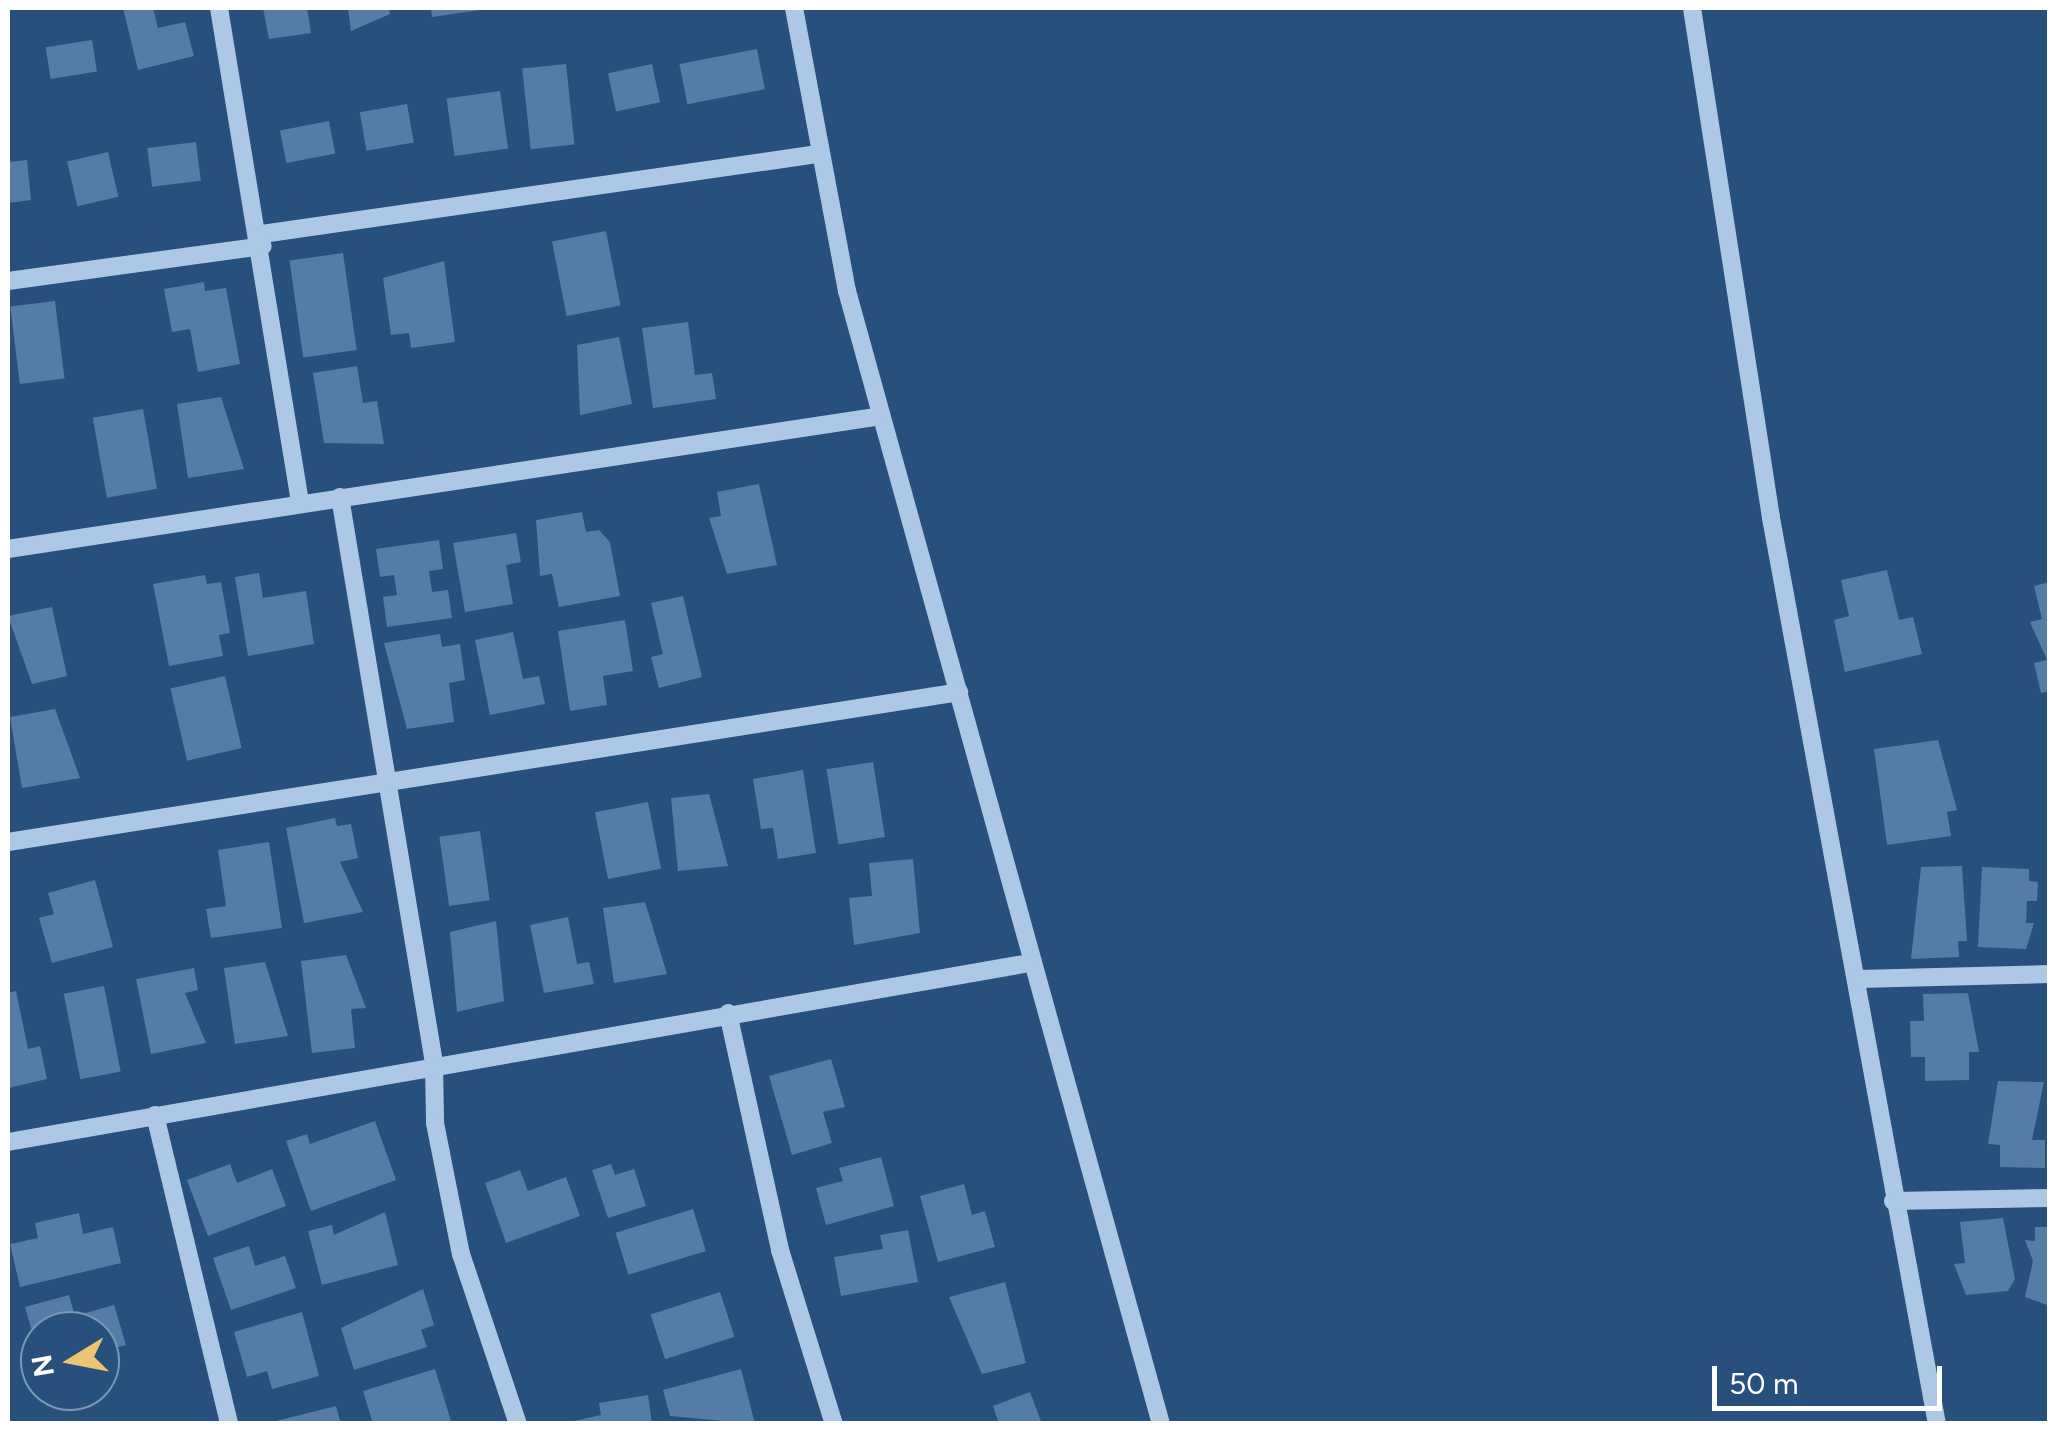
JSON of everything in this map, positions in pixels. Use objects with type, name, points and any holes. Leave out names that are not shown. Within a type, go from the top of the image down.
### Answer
[{"type":"street","points":[[219,8],[262,240],[300,502]]},
{"type":"street","points":[[794,8],[818,154],[881,416],[959,692],[1029,964],[1161,1424]]},
{"type":"street","points":[[1692,8],[1771,518],[1859,979],[1893,1201],[1937,1424]]},
{"type":"street","points":[[8,281],[818,154]]},
{"type":"street","points":[[8,549],[881,416]]},
{"type":"street","points":[[340,497],[434,1063],[434,1123],[461,1254],[518,1424]]},
{"type":"street","points":[[8,842],[388,779],[959,692]]},
{"type":"street","points":[[8,1142],[434,1063],[1029,964]]},
{"type":"street","points":[[1859,979],[2050,974]]},
{"type":"street","points":[[728,1013],[780,1250],[834,1424]]},
{"type":"street","points":[[154,1114],[229,1424]]},
{"type":"street","points":[[1893,1201],[2050,1198]]},
{"type":"building","points":[[123,8],[153,8],[158,28],[185,22],[194,56],[138,70]]},
{"type":"building","points":[[263,8],[307,8],[311,33],[269,39]]},
{"type":"building","points":[[348,8],[389,8],[390,14],[351,31]]},
{"type":"building","points":[[431,8],[479,8],[480,10],[432,17]]},
{"type":"building","points":[[92,40],[97,72],[51,79],[46,47]]},
{"type":"building","points":[[757,49],[765,89],[687,104],[679,64]]},
{"type":"building","points":[[566,64],[574,145],[531,149],[522,69]]},
{"type":"building","points":[[652,64],[660,102],[616,112],[608,73]]},
{"type":"building","points":[[500,91],[508,148],[455,156],[447,99]]},
{"type":"building","points":[[407,104],[414,142],[367,151],[360,112]]},
{"type":"building","points":[[329,121],[335,153],[286,163],[280,131]]},
{"type":"building","points":[[196,142],[201,181],[152,187],[147,148]]},
{"type":"building","points":[[108,152],[118,197],[77,206],[67,161]]},
{"type":"building","points":[[27,160],[31,200],[8,203],[8,162]]},
{"type":"building","points":[[606,231],[621,306],[567,316],[552,241]]},
{"type":"building","points":[[343,253],[357,350],[303,358],[290,261]]},
{"type":"building","points":[[444,261],[455,342],[411,348],[409,333],[391,335],[383,278]]},
{"type":"building","points":[[204,282],[205,291],[226,288],[240,364],[198,372],[190,329],[172,332],[164,289]]},
{"type":"building","points":[[55,301],[65,378],[20,384],[10,306]]},
{"type":"building","points":[[688,322],[695,375],[712,373],[716,399],[653,408],[642,328]]},
{"type":"building","points":[[619,337],[632,404],[580,415],[577,345]]},
{"type":"building","points":[[357,366],[363,403],[377,401],[384,444],[324,443],[313,373]]},
{"type":"building","points":[[221,397],[244,469],[188,478],[177,404]]},
{"type":"building","points":[[143,409],[157,489],[107,498],[93,418]]},
{"type":"building","points":[[759,484],[777,565],[727,574],[709,518],[721,516],[717,492]]},
{"type":"building","points":[[582,512],[586,532],[599,530],[610,542],[620,596],[559,607],[552,574],[540,576],[536,520]]},
{"type":"building","points":[[516,533],[521,562],[506,565],[513,604],[465,612],[453,543]]},
{"type":"building","points":[[439,540],[443,569],[429,571],[432,592],[448,590],[452,618],[387,627],[383,597],[397,595],[394,575],[380,577],[376,549]]},
{"type":"building","points":[[1887,570],[1899,620],[1913,617],[1922,654],[1845,672],[1834,620],[1849,616],[1841,580]]},
{"type":"building","points":[[259,573],[263,598],[306,591],[314,644],[248,656],[235,577]]},
{"type":"building","points":[[205,575],[207,584],[221,582],[230,633],[219,635],[223,656],[169,666],[153,584]]},
{"type":"building","points":[[2050,582],[2050,691],[2041,693],[2034,663],[2047,660],[2030,622],[2042,619],[2034,586]]},
{"type":"building","points":[[683,596],[702,677],[659,688],[651,657],[663,654],[651,603]]},
{"type":"building","points":[[52,607],[67,676],[32,684],[8,616]]},
{"type":"building","points":[[625,620],[633,671],[603,676],[607,705],[570,711],[558,631]]},
{"type":"building","points":[[513,632],[523,679],[539,676],[545,704],[490,715],[475,640]]},
{"type":"building","points":[[440,634],[442,647],[460,644],[465,680],[449,683],[454,722],[407,729],[384,643]]},
{"type":"building","points":[[225,676],[242,748],[187,761],[170,689]]},
{"type":"building","points":[[55,709],[80,778],[22,788],[10,717]]},
{"type":"building","points":[[1938,740],[1957,810],[1947,812],[1951,836],[1887,845],[1874,749]]},
{"type":"building","points":[[873,762],[885,837],[838,844],[827,769]]},
{"type":"building","points":[[803,770],[816,853],[778,859],[773,828],[761,829],[753,779]]},
{"type":"building","points":[[709,794],[728,866],[678,871],[671,798]]},
{"type":"building","points":[[648,802],[661,869],[608,879],[595,812]]},
{"type":"building","points":[[335,818],[337,826],[351,824],[358,858],[340,862],[363,912],[304,923],[286,828]]},
{"type":"building","points":[[480,831],[490,900],[449,906],[439,837]]},
{"type":"building","points":[[269,842],[282,928],[211,938],[206,909],[226,906],[218,850]]},
{"type":"building","points":[[913,859],[920,933],[854,945],[849,898],[872,896],[869,863]]},
{"type":"building","points":[[1962,866],[1967,941],[1958,941],[1959,957],[1911,959],[1921,867]]},
{"type":"building","points":[[1982,867],[2029,869],[2029,881],[2038,882],[2037,901],[2027,901],[2026,923],[2034,923],[2026,949],[1978,947]]},
{"type":"building","points":[[95,880],[113,947],[52,963],[39,918],[54,914],[48,893]]},
{"type":"building","points":[[645,902],[667,974],[614,983],[603,908]]},
{"type":"building","points":[[568,917],[577,964],[589,962],[594,984],[544,993],[530,925]]},
{"type":"building","points":[[496,921],[504,1001],[457,1012],[450,932]]},
{"type":"building","points":[[346,955],[366,1008],[351,1009],[355,1048],[312,1053],[301,961]]},
{"type":"building","points":[[265,962],[288,1036],[235,1044],[224,968]]},
{"type":"building","points":[[194,968],[198,990],[185,993],[206,1043],[151,1054],[136,979]]},
{"type":"building","points":[[104,986],[121,1071],[80,1079],[64,994]]},
{"type":"building","points":[[16,991],[28,1049],[40,1046],[47,1079],[8,1088],[8,993]]},
{"type":"building","points":[[1968,993],[1979,1052],[1969,1052],[1969,1080],[1925,1081],[1925,1057],[1911,1057],[1910,1021],[1924,1021],[1923,994]]},
{"type":"building","points":[[831,1059],[845,1107],[823,1112],[832,1143],[792,1155],[769,1076]]},
{"type":"building","points":[[1998,1081],[2044,1082],[2032,1140],[2045,1140],[2045,1168],[2000,1167],[2000,1145],[1988,1144]]},
{"type":"building","points":[[375,1121],[396,1180],[311,1211],[286,1141],[307,1134],[310,1144]]},
{"type":"building","points":[[881,1157],[894,1206],[826,1225],[816,1188],[843,1181],[839,1168]]},
{"type":"building","points":[[230,1164],[237,1183],[272,1169],[286,1206],[208,1236],[187,1180]]},
{"type":"building","points":[[611,1164],[615,1175],[634,1169],[646,1206],[608,1218],[592,1170]]},
{"type":"building","points":[[520,1170],[528,1191],[566,1177],[580,1216],[506,1243],[485,1183]]},
{"type":"building","points":[[964,1184],[972,1215],[985,1211],[995,1247],[938,1262],[920,1196]]},
{"type":"building","points":[[693,1209],[706,1251],[628,1275],[616,1233]]},
{"type":"building","points":[[385,1212],[398,1265],[322,1285],[308,1231],[332,1225],[334,1235]]},
{"type":"building","points":[[79,1213],[83,1234],[113,1227],[121,1263],[20,1287],[10,1244],[38,1238],[35,1223]]},
{"type":"building","points":[[2003,1218],[2015,1279],[2008,1291],[1966,1295],[1954,1264],[1965,1263],[1960,1222]]},
{"type":"building","points":[[2035,1227],[2050,1227],[2050,1306],[2025,1297],[2033,1261],[2025,1240],[2035,1241]]},
{"type":"building","points":[[908,1230],[918,1282],[841,1296],[834,1257],[883,1249],[880,1235]]},
{"type":"building","points":[[249,1246],[255,1266],[285,1256],[296,1288],[231,1310],[213,1258]]},
{"type":"building","points":[[1005,1282],[1026,1363],[982,1374],[949,1297]]},
{"type":"building","points":[[423,1289],[434,1325],[421,1330],[427,1347],[354,1370],[341,1328]]},
{"type":"building","points":[[720,1292],[735,1337],[665,1359],[651,1315]]},
{"type":"building","points":[[69,1295],[74,1311],[26,1311],[25,1307]]},
{"type":"building","points":[[114,1305],[116,1311],[93,1311]]},
{"type":"building","points":[[302,1312],[319,1376],[272,1389],[267,1371],[247,1377],[234,1332]]},
{"type":"building","points":[[120,1325],[126,1345],[120,1347]]},
{"type":"building","points":[[435,1369],[451,1421],[373,1424],[363,1391]]},
{"type":"building","points":[[741,1369],[755,1424],[670,1416],[663,1390]]},
{"type":"building","points":[[1030,1392],[1042,1424],[999,1424],[993,1406]]},
{"type":"building","points":[[648,1395],[652,1424],[560,1424],[601,1415],[599,1403]]},
{"type":"building","points":[[336,1406],[341,1424],[272,1424],[272,1422]]}]
